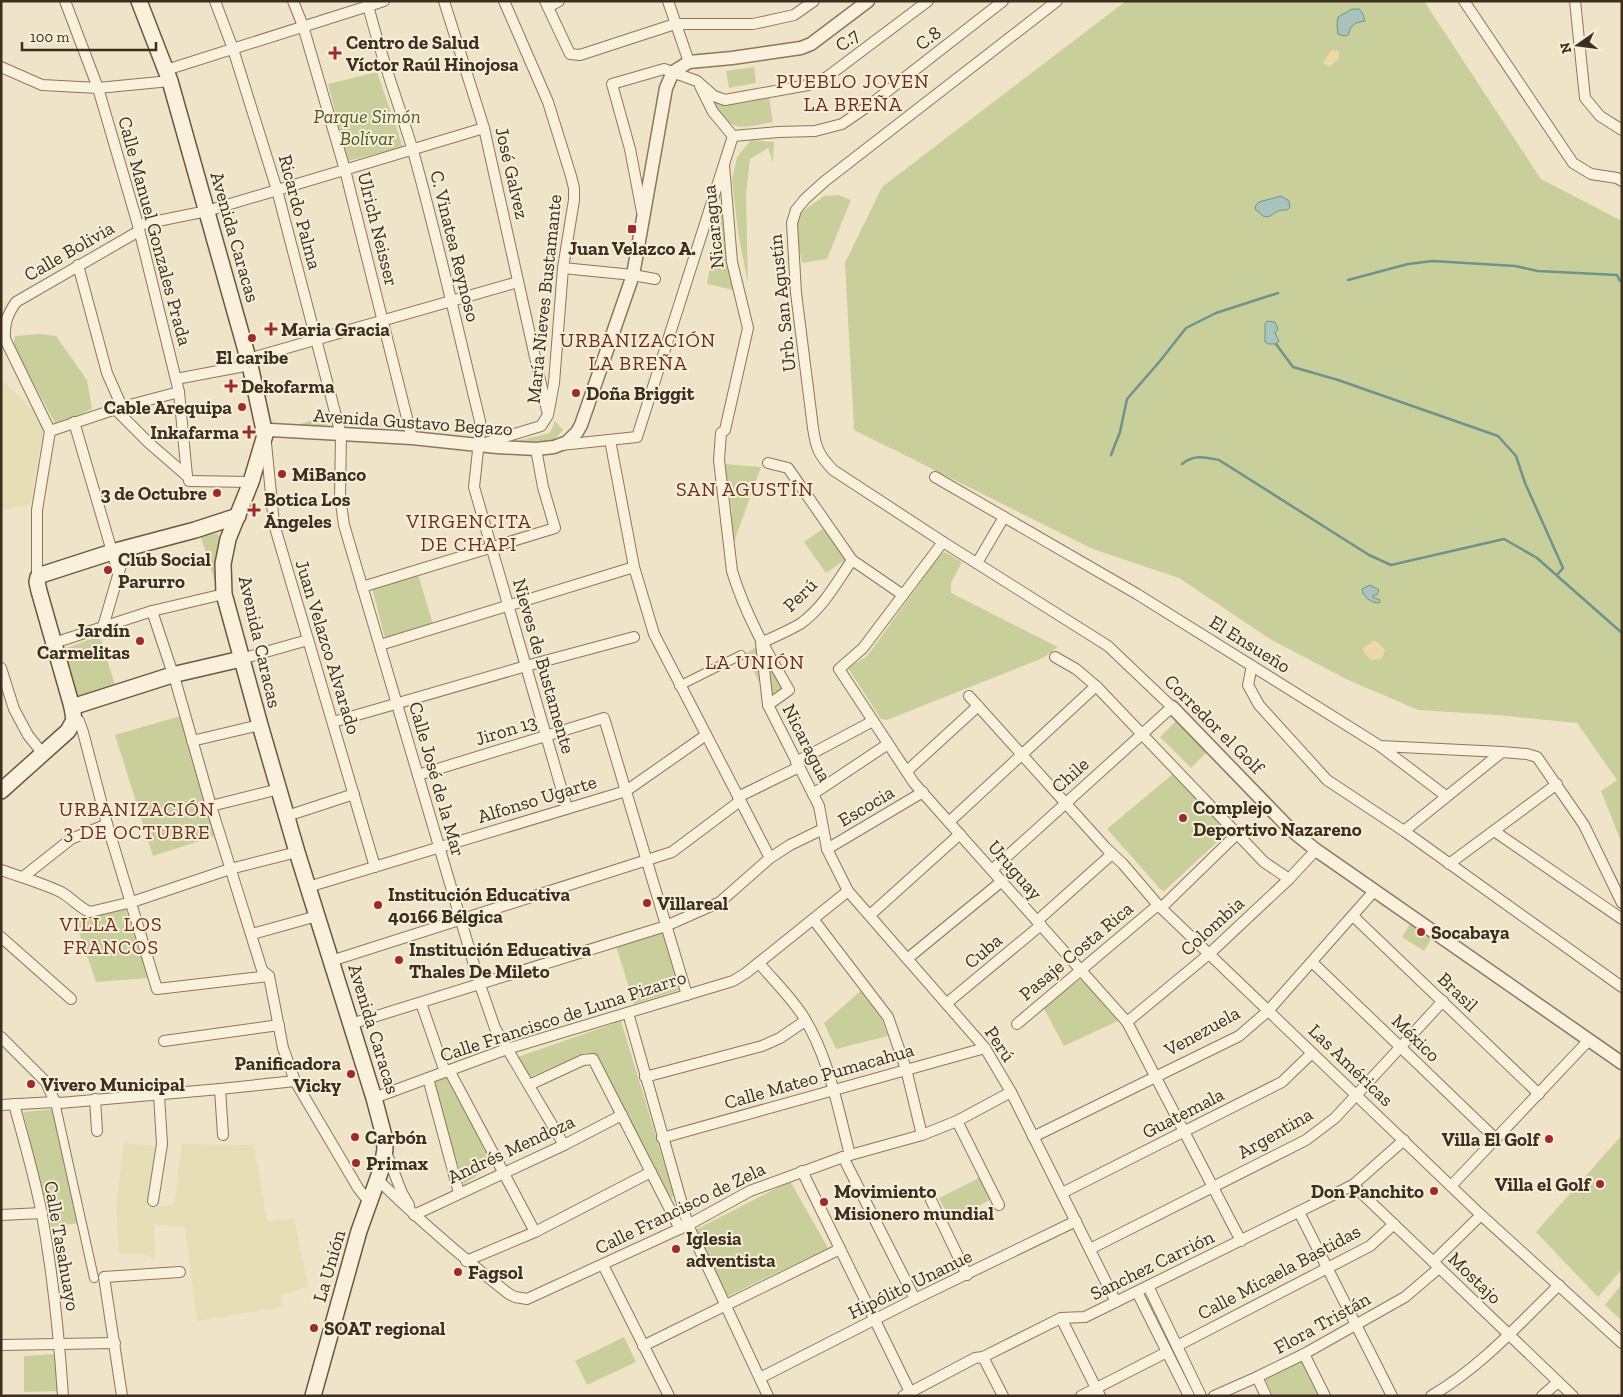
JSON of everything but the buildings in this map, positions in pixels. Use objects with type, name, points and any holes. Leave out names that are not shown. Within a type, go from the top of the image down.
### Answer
[{"type":"main road","name":"Avenida Caracas","points":[[140,1],[168,75],[249,362],[265,435],[251,482],[228,539],[223,564],[224,594],[297,852],[374,1098],[384,1136],[385,1149]]},
{"type":"main road","points":[[1,791],[68,731],[73,714],[37,579],[44,574],[119,550],[238,516]]},
{"type":"main road","points":[[73,714],[172,675],[241,659]]},
{"type":"main road","name":"La Unión","points":[[313,1396],[359,1231],[378,1180],[385,1149]]},
{"type":"street","name":"Calle Manuel Gonzales Prada","points":[[65,1],[98,88],[139,228],[179,392],[188,478]]},
{"type":"street","name":"Ricardo Palma","points":[[215,1],[233,49],[277,190],[341,435]]},
{"type":"street","name":"Ulrich Neisser","points":[[293,1],[303,26],[345,170],[412,438]]},
{"type":"street","points":[[1,67],[42,85],[98,88],[168,75],[233,49],[368,4],[384,1]]},
{"type":"street","name":"José Galvez","points":[[444,1],[484,128],[548,415]]},
{"type":"street","name":"María Nieves Bustamante","points":[[478,445],[540,426],[548,415],[554,383],[563,268],[574,200],[574,188],[548,102],[504,1]]},
{"type":"street","points":[[559,1],[546,4],[570,54],[580,56],[675,24],[753,24],[794,14],[814,1]]},
{"type":"street","points":[[668,1],[689,62]]},
{"type":"street","points":[[561,445],[572,438],[581,424],[633,275],[666,88],[673,72],[689,62],[801,48],[811,44],[868,1]]},
{"type":"street","name":"C.7","points":[[697,80],[714,96],[725,100],[808,85],[827,77],[928,1]]},
{"type":"street","name":"C.8","points":[[733,136],[815,131],[842,124],[871,104],[1003,1]]},
{"type":"street","name":"Urb. San Agustín","points":[[944,542],[834,470],[822,458],[816,447],[796,293],[792,223],[796,210],[825,181],[1057,1]]},
{"type":"street","points":[[1464,1],[1573,163],[1591,174],[1617,178],[1622,181]]},
{"type":"street","name":"C. Vinatea Reynoso","points":[[368,4],[412,150],[451,301],[480,421],[478,445]]},
{"type":"street","points":[[1574,4],[1585,98],[1600,116],[1622,130]]},
{"type":"street","points":[[561,445],[637,437],[733,136],[712,112],[697,80],[664,69],[612,84],[635,173],[643,218]]},
{"type":"street","name":"Calle Bolivia","points":[[50,431],[5,339],[4,325],[8,313],[16,302],[139,228],[207,212],[484,128]]},
{"type":"street","name":"Nicaragua","points":[[724,164],[732,262],[748,328],[725,430],[721,434],[719,460],[732,571],[737,588],[761,643],[768,705],[819,806],[823,828]]},
{"type":"street","points":[[78,266],[107,373],[119,408],[149,443],[188,478],[251,482]]},
{"type":"street","points":[[563,268],[633,275],[655,280]]},
{"type":"street","points":[[176,379],[249,362],[316,339],[518,282]]},
{"type":"street","points":[[37,579],[37,510],[50,431],[119,408],[179,392]]},
{"type":"street","points":[[74,422],[119,550],[118,572],[103,627]]},
{"type":"street","name":"Avenida Gustavo Begazo","points":[[265,435],[271,430],[412,438],[536,449],[561,445]]},
{"type":"street","name":"Juan Velazco Alvarado","points":[[265,435],[274,524],[375,867]]},
{"type":"street","name":"Calle José de la Mar","points":[[341,435],[340,496],[344,525],[480,985],[495,1028],[506,1049],[564,1145]]},
{"type":"street","points":[[610,440],[634,568],[654,634],[679,686],[770,858]]},
{"type":"street","name":"Nieves de Bustamente","points":[[478,445],[474,486],[567,808]]},
{"type":"street","points":[[362,587],[555,528],[536,449]]},
{"type":"street","points":[[768,463],[788,468],[852,560],[903,595]]},
{"type":"street","name":"El Ensueño","points":[[935,477],[1136,594],[1380,746],[1502,752],[1527,754],[1537,757],[1584,825],[1622,903]]},
{"type":"street","points":[[977,563],[1004,517]]},
{"type":"street","name":"Corredor el Golf","points":[[944,542],[1108,646],[1172,707],[1290,830],[1316,850],[1622,1063]]},
{"type":"street","name":"Uruguay","points":[[944,542],[863,648],[839,669],[888,744],[923,792],[1126,1022],[1240,1241]]},
{"type":"street","points":[[118,572],[119,550]]},
{"type":"street","name":"Perú","points":[[761,643],[800,624],[823,603],[852,560]]},
{"type":"street","points":[[380,645],[634,568]]},
{"type":"street","points":[[54,643],[152,611],[224,594]]},
{"type":"street","points":[[152,611],[176,683],[211,806],[262,970],[269,976],[283,1048],[296,1081],[358,1188],[370,1203]]},
{"type":"street","points":[[332,722],[634,637]]},
{"type":"street","points":[[241,659],[308,640]]},
{"type":"street","points":[[761,643],[789,690],[768,705]]},
{"type":"street","points":[[679,686],[741,655]]},
{"type":"street","points":[[1056,657],[1076,669],[1096,686],[1236,834],[1264,862],[1288,879]]},
{"type":"street","points":[[1252,666],[1248,686],[1259,705],[1327,780],[1404,831],[1622,987]]},
{"type":"street","points":[[1,668],[14,709],[28,735],[43,754]]},
{"type":"street","points":[[949,822],[1096,686]]},
{"type":"street","name":"Las Américas","points":[[969,696],[1159,906],[1481,1215],[1622,1343]]},
{"type":"street","points":[[907,771],[978,706]]},
{"type":"street","name":"Chile","points":[[992,870],[1172,707]]},
{"type":"street","points":[[73,714],[83,732],[107,824],[157,989],[269,976]]},
{"type":"street","name":"Jiron 13","points":[[418,775],[604,718],[626,790]]},
{"type":"street","points":[[331,960],[672,852],[739,799],[873,721]]},
{"type":"street","points":[[192,741],[260,725]]},
{"type":"street","name":"Alfonso Ugarte","points":[[308,887],[626,790],[706,735]]},
{"type":"street","points":[[813,794],[888,744]]},
{"type":"street","points":[[1380,746],[1446,796]]},
{"type":"street","points":[[1404,831],[1502,752]]},
{"type":"street","points":[[1450,864],[1557,784]]},
{"type":"street","points":[[211,806],[279,789]]},
{"type":"street","points":[[626,790],[687,995]]},
{"type":"street","name":"Escocia","points":[[827,849],[923,792]]},
{"type":"street","points":[[287,816],[354,794]]},
{"type":"street","points":[[23,878],[71,839],[107,824]]},
{"type":"street","points":[[351,1024],[666,926],[720,902],[770,858],[823,828]]},
{"type":"street","name":"Perú","points":[[823,828],[827,849],[848,891],[985,1048],[1011,1092],[1116,1302]]},
{"type":"street","points":[[1494,831],[1622,919]]},
{"type":"street","points":[[870,916],[960,834]]},
{"type":"street","name":"Pasaje Costa Rica","points":[[1017,1024],[1159,906],[1236,834]]},
{"type":"street","name":"Colombia","points":[[1126,1022],[1209,954],[1316,850]]},
{"type":"street","points":[[1,870],[62,893],[85,911],[90,912],[132,902],[230,869],[297,852]]},
{"type":"street","name":"Cuba","points":[[947,1003],[1039,923],[1112,854]]},
{"type":"street","points":[[907,959],[1002,881]]},
{"type":"street","name":"Venezuela","points":[[1033,1137],[1239,1036],[1268,1011],[1375,890]]},
{"type":"street","name":"Calle Francisco de Luna Pizarro","points":[[374,1098],[506,1049],[733,981],[759,963],[848,891]]},
{"type":"street","points":[[252,934],[317,916]]},
{"type":"street","name":"Brasil","points":[[1353,916],[1538,1094]]},
{"type":"street","points":[[813,919],[888,1017],[906,1069],[922,1135]]},
{"type":"street","points":[[1,938],[71,999]]},
{"type":"street","name":"México","points":[[1312,962],[1496,1139]]},
{"type":"street","points":[[759,963],[805,1021],[818,1043],[833,1090],[847,1156],[915,1299]]},
{"type":"street","name":"Argentina","points":[[1090,1249],[1306,1140],[1335,1118],[1443,1001]]},
{"type":"street","points":[[421,1003],[447,1071],[535,1232]]},
{"type":"street","points":[[628,1013],[684,1227]]},
{"type":"street","points":[[645,1076],[762,1046],[780,1038],[805,1021]]},
{"type":"street","points":[[164,1041],[279,1025]]},
{"type":"street","points":[[1,1037],[46,1082],[55,1102],[115,1343],[122,1396]]},
{"type":"street","points":[[1451,1186],[1589,1040]]},
{"type":"street","name":"Calle Mateo Pumacahua","points":[[662,1138],[985,1048]]},
{"type":"street","name":"Guatemala","points":[[1062,1193],[1282,1082],[1312,1052]]},
{"type":"street","points":[[529,1085],[583,1060],[593,1059],[651,1172],[684,1227],[725,1306],[768,1396]]},
{"type":"street","points":[[428,1078],[459,1193]]},
{"type":"street","points":[[1,1105],[60,1103],[159,1095],[296,1081]]},
{"type":"street","points":[[220,1089],[224,1134]]},
{"type":"street","name":"Calle Francisco de Zela","points":[[378,1180],[466,1261],[509,1294],[527,1299],[603,1266],[684,1227],[750,1190],[847,1156],[922,1135],[957,1121],[1011,1092]]},
{"type":"street","points":[[153,1201],[162,1144],[159,1095]]},
{"type":"street","points":[[95,1099],[97,1131]]},
{"type":"street","name":"Calle Tasahuayo","points":[[14,1104],[42,1213],[60,1344],[63,1396]]},
{"type":"street","name":"Andrés Mendoza","points":[[414,1215],[564,1145],[622,1115]]},
{"type":"street","points":[[957,1121],[999,1205]]},
{"type":"street","name":"Sanchez Carrión","points":[[908,1395],[976,1358],[983,1357],[1061,1318],[1085,1317],[1353,1185],[1404,1140]]},
{"type":"street","name":"Calle Francisco de Zela","points":[[385,1149],[402,1193],[414,1215]]},
{"type":"street","points":[[802,1171],[875,1320],[908,1395]]},
{"type":"street","points":[[466,1261],[535,1232],[651,1172]]},
{"type":"street","name":"Mostajo","points":[[1353,1185],[1573,1396]]},
{"type":"street","points":[[931,1200],[966,1275]]},
{"type":"street","points":[[1299,1212],[1392,1396]]},
{"type":"street","points":[[1,1215],[42,1213]]},
{"type":"street","name":"Flora Tristán","points":[[1214,1396],[1304,1354],[1405,1297],[1481,1215]]},
{"type":"street","name":"Hipólito Unanue","points":[[760,1378],[915,1299],[1076,1221]]},
{"type":"street","name":"Calle Micaela Bastidas","points":[[1177,1346],[1370,1246],[1394,1224]]},
{"type":"street","points":[[643,1346],[840,1249]]},
{"type":"street","points":[[603,1266],[669,1396]]},
{"type":"street","points":[[99,1278],[180,1272]]},
{"type":"street","points":[[1431,1396],[1445,1388],[1479,1362],[1559,1285]]},
{"type":"street","points":[[1148,1286],[1201,1396]]},
{"type":"street","points":[[1137,1292],[1189,1396]]},
{"type":"street","points":[[1061,1318],[1098,1392]]},
{"type":"street","points":[[1,1345],[115,1343]]},
{"type":"street","points":[[1081,1396],[1098,1392],[1167,1352]]},
{"type":"street","points":[[1304,1354],[1325,1396]]},
{"type":"street","points":[[983,1357],[1003,1396]]},
{"type":"street","points":[[1257,1377],[1266,1396]]},
{"type":"street","points":[[1542,1396],[1558,1382]]},
{"type":"shaded area","points":[[1,379],[45,422],[30,505],[1,510]]},
{"type":"shaded area","points":[[124,1143],[155,1146],[147,1207],[174,1205],[182,1144],[254,1145],[267,1222],[294,1218],[308,1287],[281,1295],[282,1307],[197,1321],[185,1226],[154,1225],[155,1260],[145,1254],[119,1254],[116,1207]]},
{"type":"green space","points":[[1126,1],[1424,1],[1541,179],[1622,221],[1622,844],[1601,791],[1617,780],[1577,723],[1418,710],[1346,679],[1270,639],[1179,578],[1093,549],[854,430],[845,263],[882,187]]},
{"type":"green space","points":[[754,67],[756,83],[729,88],[726,71]]},
{"type":"green space","name":"Parque Simón Bolívar","points":[[377,72],[403,147],[348,161],[328,84]]},
{"type":"green space","points":[[769,97],[773,122],[742,127],[730,123],[724,118],[710,98],[717,102],[731,104]]},
{"type":"green space","points":[[751,140],[774,142],[773,162],[768,148],[750,159],[746,195],[748,284],[738,232],[732,180],[737,157]]},
{"type":"green space","points":[[724,189],[738,291],[707,284]]},
{"type":"green space","points":[[839,195],[851,200],[827,259],[802,263],[795,224],[799,214],[824,196]]},
{"type":"green space","points":[[40,334],[56,336],[87,380],[92,409],[56,425],[13,345],[15,336]]},
{"type":"green space","points":[[327,416],[329,425],[298,427],[297,425]]},
{"type":"green space","points":[[555,421],[563,430],[553,441],[513,442],[550,433]]},
{"type":"green space","points":[[724,464],[761,467],[730,553],[729,529],[732,512]]},
{"type":"green space","points":[[823,529],[845,560],[826,573],[804,542]]},
{"type":"green space","points":[[218,533],[219,549],[215,582],[201,537]]},
{"type":"green space","points":[[945,552],[962,562],[951,583],[951,593],[1058,647],[1043,658],[887,720],[881,719],[848,668],[867,656],[941,554]]},
{"type":"green space","points":[[418,574],[433,624],[385,638],[372,588]]},
{"type":"green space","points":[[100,636],[116,689],[78,701],[63,649]]},
{"type":"green space","points":[[758,646],[759,683],[746,653]]},
{"type":"green space","points":[[768,657],[784,690],[772,697]]},
{"type":"green space","points":[[180,716],[215,836],[153,856],[115,735]]},
{"type":"green space","points":[[1176,721],[1207,752],[1191,768],[1160,737]]},
{"type":"green space","points":[[1174,773],[1228,832],[1163,892],[1107,829]]},
{"type":"green space","points":[[125,907],[149,978],[96,982],[75,921]]},
{"type":"green space","points":[[1410,924],[1432,938],[1424,951],[1402,937]]},
{"type":"green space","points":[[662,933],[683,989],[634,1004],[616,946]]},
{"type":"green space","points":[[1081,979],[1118,1021],[1064,1046],[1043,1007]]},
{"type":"green space","points":[[863,989],[878,1009],[888,1036],[836,1049],[824,1023]]},
{"type":"green space","points":[[621,1021],[674,1196],[669,1198],[595,1054],[584,1053],[530,1077],[518,1057]]},
{"type":"green space","points":[[449,1077],[492,1166],[464,1184],[431,1082]]},
{"type":"green space","points":[[53,1109],[78,1223],[51,1227],[23,1112]]},
{"type":"green space","name":"Villa el Golf","points":[[1622,1135],[1622,1269],[1598,1297],[1536,1232]]},
{"type":"green space","points":[[981,1177],[992,1199],[950,1220],[939,1198]]},
{"type":"green space","points":[[790,1181],[828,1248],[726,1297],[695,1230]]},
{"type":"green space","points":[[1622,1284],[1622,1321],[1605,1305]]},
{"type":"green space","points":[[624,1337],[636,1362],[587,1385],[575,1361]]},
{"type":"green space","points":[[56,1354],[58,1391],[24,1392],[24,1356]]},
{"type":"green space","points":[[1302,1360],[1321,1396],[1273,1396],[1265,1379]]},
{"type":"sand","points":[[1332,50],[1339,51],[1339,58],[1330,67],[1324,64],[1324,60]]},
{"type":"sand","points":[[1376,641],[1385,650],[1382,659],[1371,660],[1364,653],[1363,648]]},
{"type":"water","points":[[1352,9],[1359,9],[1365,21],[1356,23],[1351,27],[1348,35],[1338,34],[1338,17]]},
{"type":"water","points":[[1281,196],[1289,201],[1290,207],[1287,210],[1278,211],[1268,217],[1263,216],[1255,209],[1259,202]]},
{"type":"water","points":[[1267,321],[1275,322],[1278,329],[1275,333],[1279,341],[1276,344],[1265,342],[1265,324]]},
{"type":"water","points":[[1370,585],[1379,590],[1377,595],[1373,595],[1373,597],[1380,600],[1379,603],[1370,601],[1364,595],[1362,589]]},
{"type":"waterway","points":[[1348,280],[1408,264],[1433,261],[1515,266],[1538,271],[1617,275],[1620,281]]},
{"type":"waterway","points":[[1111,455],[1120,432],[1127,399],[1186,328],[1216,313],[1278,293]]},
{"type":"waterway","points":[[1276,344],[1293,367],[1338,380],[1498,436],[1516,456],[1525,483],[1563,568],[1557,575]]},
{"type":"waterway","points":[[1182,464],[1191,459],[1204,457],[1219,460],[1369,555],[1391,565],[1504,539],[1537,558],[1622,633]]},
{"type":"place","name":"Centro de Salud Víctor Raúl Hinojosa","points":[[335,53]]},
{"type":"place","name":"Juan Velazco A.","points":[[632,229]]},
{"type":"place","name":"Maria Gracia","points":[[271,329]]},
{"type":"place","name":"El caribe","points":[[252,338]]},
{"type":"place","name":"Dekofarma","points":[[231,386]]},
{"type":"place","name":"Doña Briggit","points":[[576,393]]},
{"type":"place","name":"Cable Arequipa","points":[[242,407]]},
{"type":"place","name":"Inkafarma","points":[[249,432]]},
{"type":"place","name":"MiBanco","points":[[282,474]]},
{"type":"place","name":"3 de Octubre","points":[[217,493]]},
{"type":"place","name":"Botica Los Ángeles","points":[[254,510]]},
{"type":"place","name":"Club Social Parurro","points":[[108,570]]},
{"type":"place","name":"Jardín Carmelitas","points":[[140,641]]},
{"type":"place","name":"Complejo Deportivo Nazareno","points":[[1183,818]]},
{"type":"place","name":"Villareal","points":[[647,903]]},
{"type":"place","name":"Institución Educativa 40166 Bélgica","points":[[378,905]]},
{"type":"place","name":"Socabaya","points":[[1421,932]]},
{"type":"place","name":"Institución Educativa Thales De Mileto","points":[[399,960]]},
{"type":"place","name":"Panificadora Vicky","points":[[351,1074]]},
{"type":"place","name":"Vivero Municipal","points":[[31,1084]]},
{"type":"place","name":"Carbón","points":[[355,1137]]},
{"type":"place","name":"Villa El Golf","points":[[1549,1139]]},
{"type":"place","name":"Primax","points":[[356,1163]]},
{"type":"place","name":"Villa el Golf","points":[[1600,1184]]},
{"type":"place","name":"Don Panchito","points":[[1434,1191]]},
{"type":"place","name":"Movimiento Misionero mundial","points":[[824,1202]]},
{"type":"place","name":"Iglesia adventista","points":[[676,1249]]},
{"type":"place","name":"Fagsol","points":[[458,1272]]},
{"type":"place","name":"SOAT regional","points":[[314,1328]]},
{"type":"district","name":"PUEBLO JOVEN LA BREÑA","points":[[853,92]]},
{"type":"district","name":"URBANIZACIÓN LA BREÑA","points":[[638,352]]},
{"type":"district","name":"SAN AGUSTÍN","points":[[745,489]]},
{"type":"district","name":"VIRGENCITA DE CHAPI","points":[[469,532]]},
{"type":"district","name":"LA UNIÓN","points":[[755,662]]},
{"type":"district","name":"URBANIZACIÓN 3 DE OCTUBRE","points":[[137,820]]},
{"type":"district","name":"VILLA LOS FRANCOS","points":[[111,936]]}]
